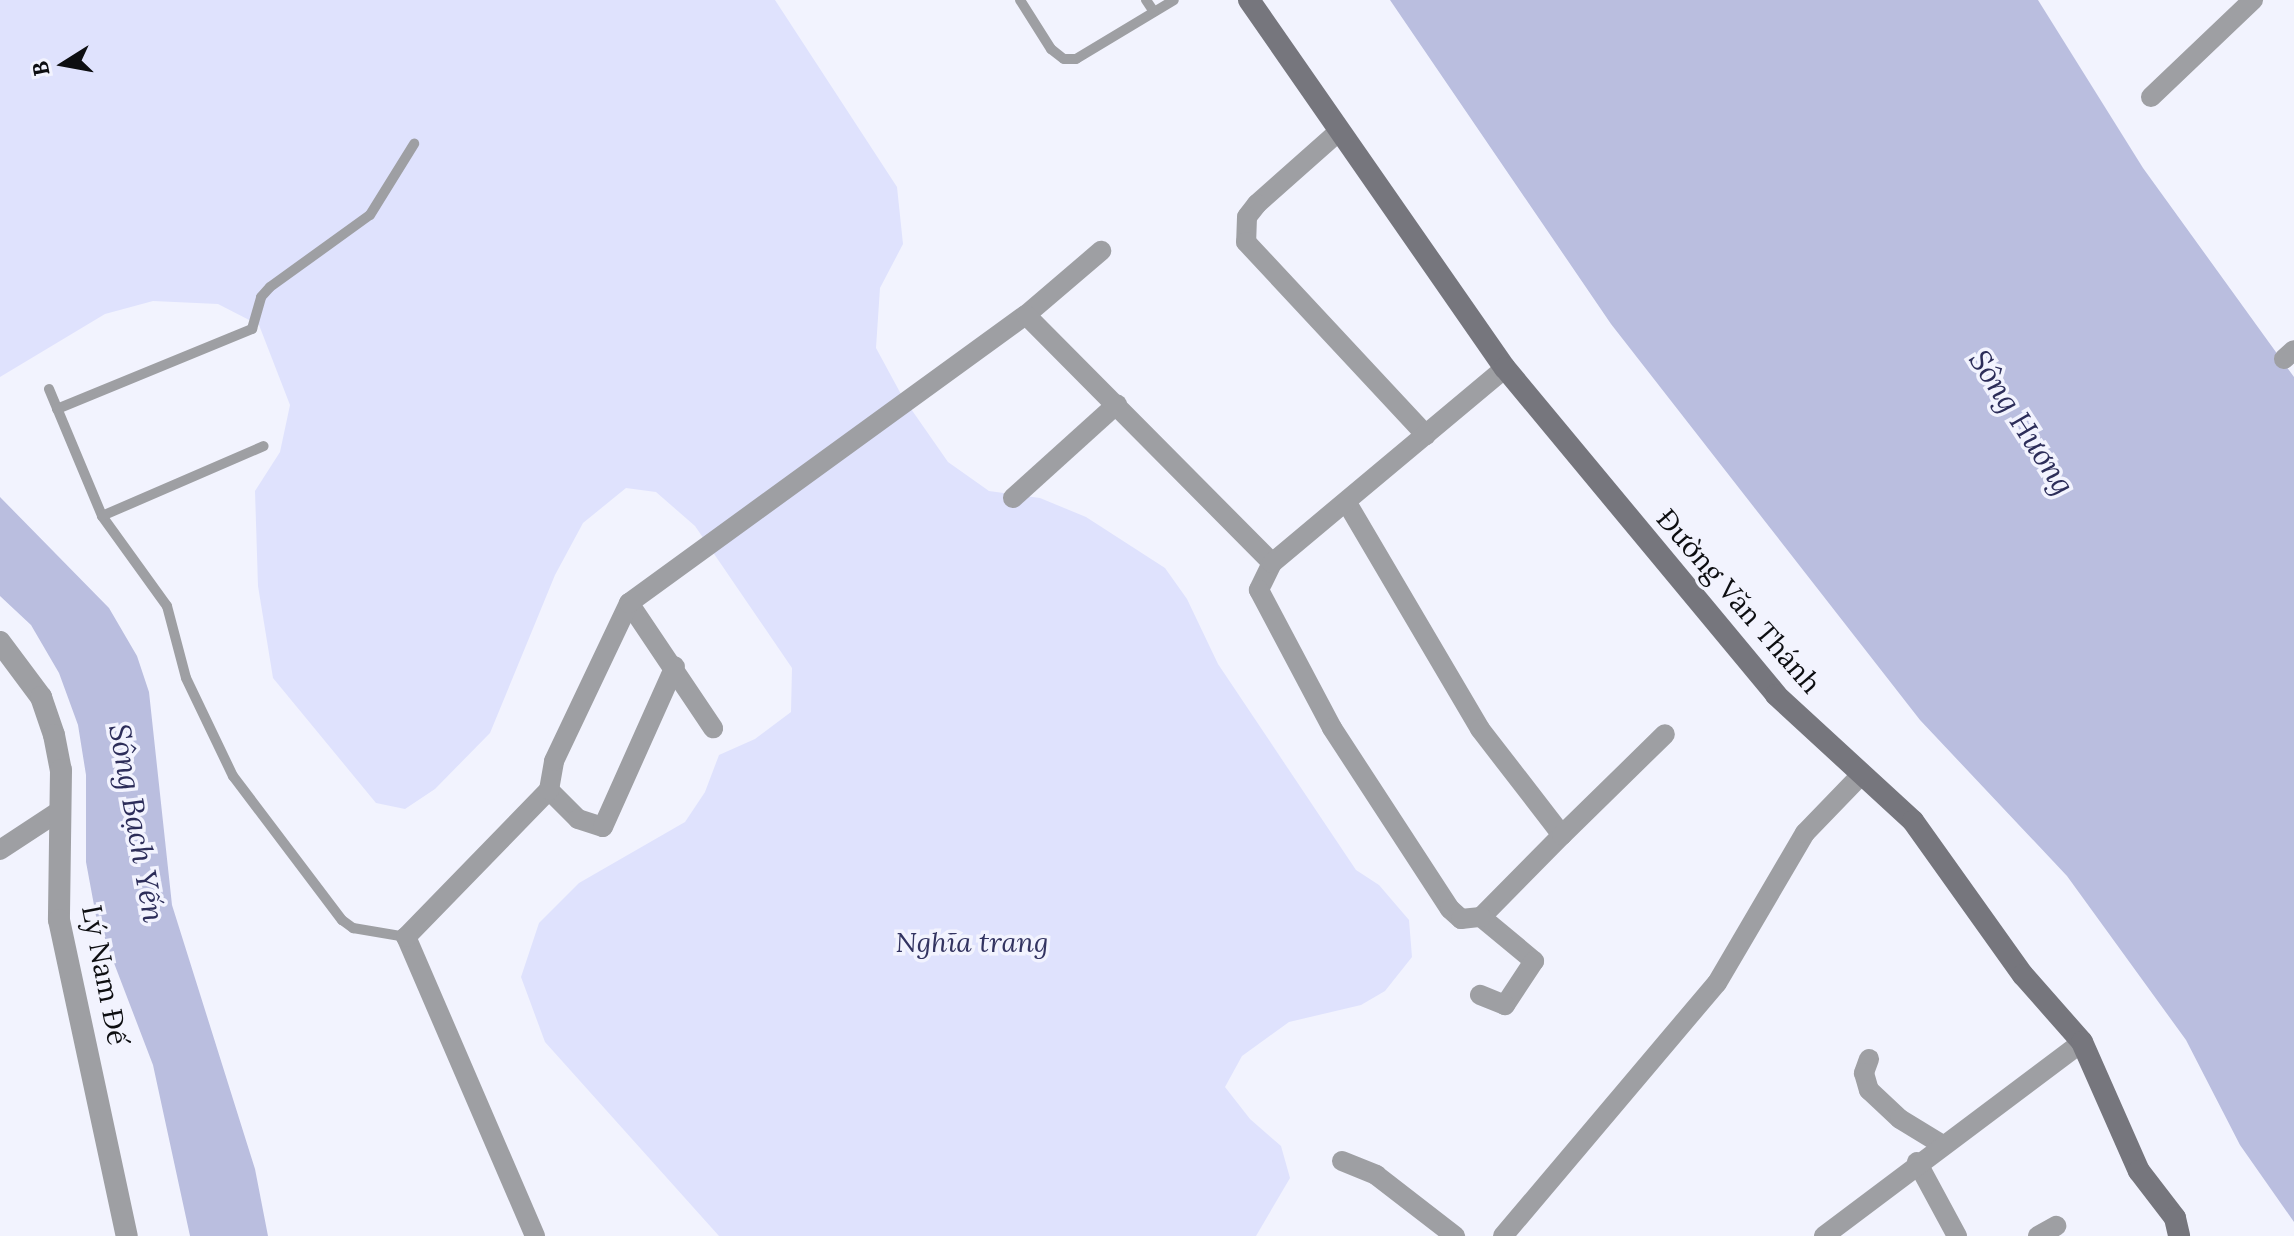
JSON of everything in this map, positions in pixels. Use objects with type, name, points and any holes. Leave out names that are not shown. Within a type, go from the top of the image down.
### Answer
[{"type":"main road","name":"Đường Văn Thánh","points":[[1249,0],[1337,133],[1505,368],[1776,695],[1913,821],[2023,975],[2082,1042],[2139,1171],[2175,1218],[2179,1236]]},
{"type":"street","points":[[2151,97],[2253,0]]},
{"type":"street","points":[[1337,133],[1257,204],[1247,217],[1246,242],[1426,435]]},
{"type":"street","points":[[535,1236],[406,937],[549,790],[554,761],[629,603],[1026,315],[1101,251]]},
{"type":"street","points":[[1026,315],[1272,563]]},
{"type":"street","points":[[1505,368],[1272,563],[1259,590],[1332,728],[1450,909],[1461,919],[1481,917],[1665,734]]},
{"type":"street","points":[[1013,498],[1117,404]]},
{"type":"street","points":[[1347,503],[1480,729],[1562,835]]},
{"type":"street","points":[[629,603],[675,666],[713,728]]},
{"type":"street","name":"Lý Nam Đế","points":[[0,642],[41,697],[61,770],[59,920],[127,1236]]},
{"type":"street","points":[[549,790],[578,819],[603,827],[675,666]]},
{"type":"street","points":[[1503,1236],[1717,983],[1805,833],[1861,775]]},
{"type":"street","points":[[0,850],[61,810]]},
{"type":"street","points":[[1480,995],[1505,1005],[1534,961],[1481,917]]},
{"type":"street","points":[[1824,1236],[1917,1162],[2082,1042]]},
{"type":"street","points":[[1869,1059],[1864,1073],[1869,1090],[1900,1119],[1941,1144]]},
{"type":"street","points":[[1342,1161],[1376,1175],[1455,1236]]},
{"type":"street","points":[[1917,1162],[1957,1236]]},
{"type":"lane","points":[[1020,0],[1051,49],[1064,59],[1076,59],[1174,0]]},
{"type":"lane","points":[[1146,0],[1154,12]]},
{"type":"lane","points":[[57,409],[252,329],[261,297],[270,287],[370,215],[414,144]]},
{"type":"lane","points":[[49,389],[102,516],[167,606],[186,678],[233,776],[342,920],[353,928],[406,937]]},
{"type":"lane","points":[[102,516],[264,446]]},
{"type":"green space","name":"Nghĩa trang","points":[[0,0],[775,0],[897,187],[903,244],[880,288],[876,348],[902,396],[948,462],[989,491],[1040,498],[1086,517],[1165,568],[1187,599],[1218,664],[1356,870],[1379,885],[1409,920],[1412,957],[1385,991],[1361,1005],[1289,1022],[1242,1056],[1225,1087],[1250,1119],[1281,1146],[1290,1178],[1256,1236],[719,1236],[545,1042],[521,977],[539,923],[579,883],[685,822],[705,792],[719,755],[755,739],[791,712],[792,668],[695,526],[656,492],[626,488],[583,523],[555,575],[490,733],[435,789],[405,809],[376,803],[273,678],[258,586],[255,491],[280,452],[290,405],[259,325],[218,304],[153,301],[105,314],[0,377]]},
{"type":"water","name":"Sông Hương","points":[[1390,0],[2038,0],[2143,168],[2294,377],[2294,1222],[2240,1145],[2186,1040],[2067,876],[1920,720],[1611,324]]},
{"type":"water","name":"Sông Bạch Yến","points":[[0,497],[109,608],[137,656],[149,692],[172,905],[255,1169],[268,1236],[190,1236],[153,1065],[96,916],[86,862],[86,775],[78,725],[59,673],[31,625],[0,596]]}]
